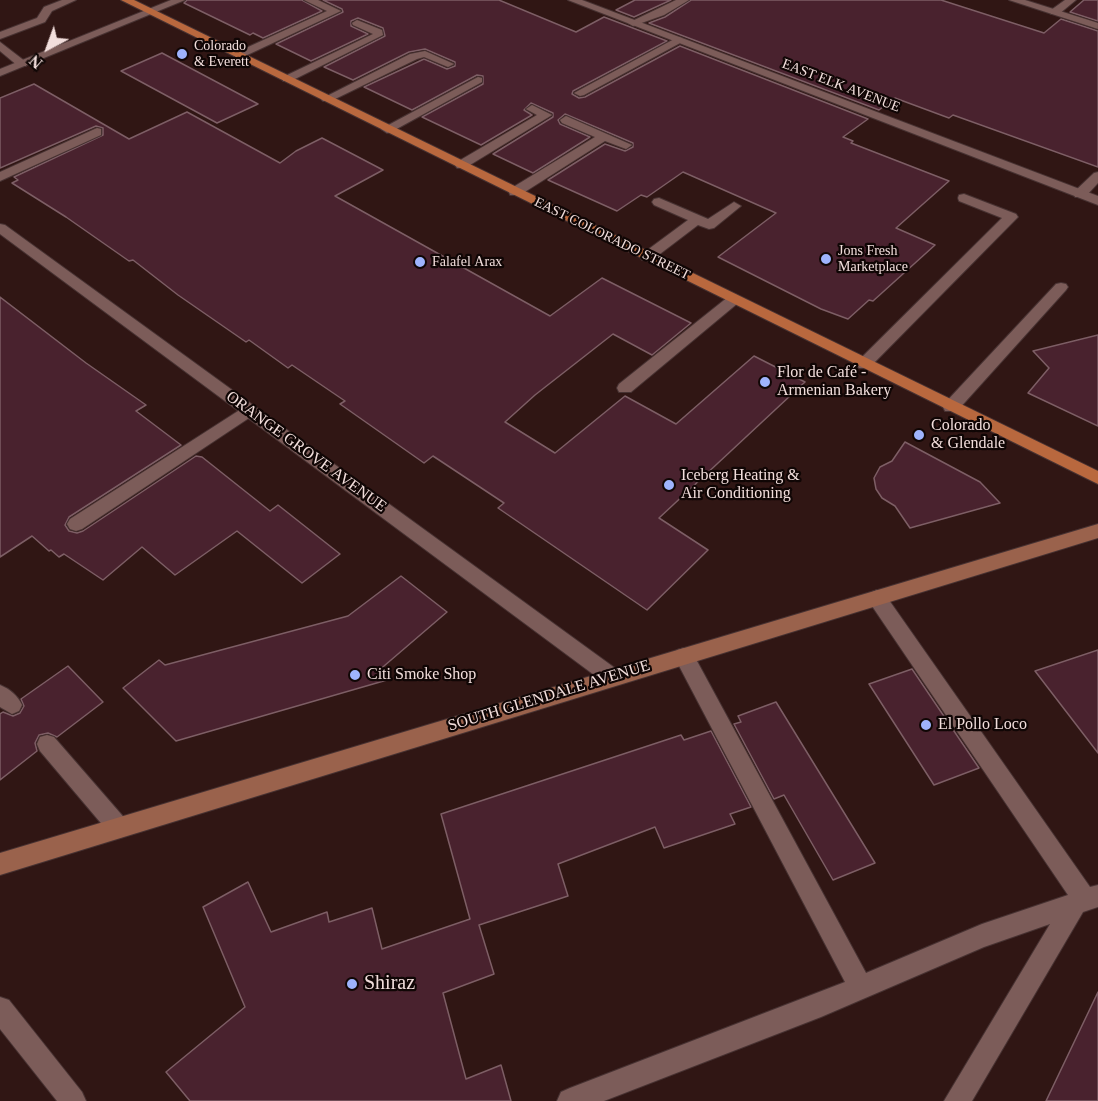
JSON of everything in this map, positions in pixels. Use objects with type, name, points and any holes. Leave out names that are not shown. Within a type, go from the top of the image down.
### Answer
[{"type":"main road","name":"EAST COLORADO STREET","points":[[126,0],[1098,478]]},
{"type":"main road","name":"SOUTH GLENDALE AVENUE","points":[[0,864],[1098,531]]},
{"type":"street","points":[[0,36],[41,20],[48,9],[71,0]]},
{"type":"street","points":[[0,74],[180,0]]},
{"type":"street","points":[[238,55],[336,11],[309,0]]},
{"type":"street","name":"EAST ELK AVENUE","points":[[573,0],[1080,194],[1096,198]]},
{"type":"street","points":[[633,23],[660,13],[684,0]]},
{"type":"street","points":[[1014,0],[1098,26]]},
{"type":"street","points":[[1055,12],[1071,0]]},
{"type":"street","points":[[287,79],[378,35],[378,32],[357,23]]},
{"type":"street","points":[[580,93],[678,40]]},
{"type":"street","points":[[0,45],[22,64]]},
{"type":"street","points":[[322,97],[414,46]]},
{"type":"street","points":[[322,97],[414,56],[425,54],[448,64]]},
{"type":"street","points":[[387,129],[478,80]]},
{"type":"street","points":[[461,165],[546,115],[532,109]]},
{"type":"street","points":[[566,120],[626,145]]},
{"type":"street","points":[[0,177],[97,132]]},
{"type":"street","points":[[515,192],[603,137]]},
{"type":"street","points":[[1080,194],[1098,176]]},
{"type":"street","points":[[864,364],[1011,218],[964,198]]},
{"type":"street","points":[[659,202],[709,225],[734,206]]},
{"type":"street","points":[[647,257],[697,219]]},
{"type":"street","name":"ORANGE GROVE AVENUE","points":[[0,228],[612,677]]},
{"type":"street","points":[[951,407],[1061,286]]},
{"type":"street","points":[[625,388],[733,300]]},
{"type":"street","points":[[76,524],[249,410]]},
{"type":"street","points":[[877,598],[1086,900]]},
{"type":"street","points":[[684,656],[861,988]]},
{"type":"street","points":[[47,744],[119,828]]},
{"type":"street","points":[[570,1101],[861,988],[982,936],[1086,900]]},
{"type":"street","points":[[957,1101],[1086,900]]},
{"type":"street","points":[[0,1009],[73,1101]]},
{"type":"building","points":[[187,0],[302,0],[322,11],[263,38],[253,33],[250,35],[184,3]]},
{"type":"building","points":[[323,0],[499,0],[576,32],[604,17],[667,41],[573,91],[572,94],[579,98],[585,97],[680,46],[868,119],[843,137],[853,141],[851,143],[949,181],[896,228],[935,245],[873,301],[869,300],[848,319],[821,309],[718,257],[776,213],[683,172],[647,197],[641,195],[617,211],[548,180],[605,144],[625,151],[633,147],[633,143],[565,114],[558,120],[560,124],[590,137],[533,173],[493,154],[553,117],[553,113],[531,103],[524,110],[532,115],[481,145],[422,117],[483,84],[483,76],[477,75],[412,110],[364,87],[424,59],[447,69],[455,66],[455,62],[425,49],[409,52],[353,80],[324,67],[385,36],[383,28],[358,18],[351,21],[351,26],[368,34],[311,61],[276,44],[343,12],[342,9]]},
{"type":"building","points":[[635,0],[671,0],[634,17],[616,10]]},
{"type":"building","points":[[691,0],[941,0],[1044,33],[1061,19],[1098,31],[1098,167],[953,115],[949,118],[895,98],[879,110],[649,23],[665,17]]},
{"type":"building","points":[[1084,0],[1098,0],[1098,21],[1070,12]]},
{"type":"building","points":[[162,53],[258,104],[217,123],[121,71]]},
{"type":"building","points":[[34,84],[129,139],[187,112],[280,163],[296,151],[322,138],[383,170],[335,196],[550,316],[602,278],[691,323],[652,355],[613,334],[535,395],[505,422],[555,453],[625,396],[676,424],[754,356],[805,382],[659,518],[708,550],[647,610],[498,508],[504,503],[433,456],[424,463],[340,404],[345,401],[292,365],[288,368],[249,340],[246,342],[178,295],[133,260],[129,261],[12,183],[18,180],[14,177],[103,135],[103,128],[96,126],[0,168],[0,98]]},
{"type":"building","points":[[0,297],[86,363],[146,405],[136,411],[181,445],[69,517],[65,525],[69,531],[77,533],[83,531],[196,456],[202,457],[270,511],[278,505],[340,554],[302,583],[237,531],[175,575],[142,547],[103,580],[64,554],[59,557],[51,550],[49,551],[32,536],[0,557]]},
{"type":"building","points":[[1098,335],[1098,426],[1028,393],[1049,368],[1033,351]]},
{"type":"building","points":[[905,442],[980,482],[1000,503],[910,528],[895,506],[882,498],[876,489],[874,478],[880,467],[892,461]]},
{"type":"building","points":[[401,576],[447,612],[377,672],[387,680],[176,741],[123,688],[159,660],[165,665],[348,616]]},
{"type":"building","points":[[1098,650],[1098,753],[1035,671]]},
{"type":"building","points":[[68,666],[103,702],[57,737],[48,733],[39,735],[35,743],[37,751],[0,780],[0,714],[3,712],[13,716],[20,713],[24,706],[21,699]]},
{"type":"building","name":"El Pollo Loco","points":[[912,669],[979,768],[934,785],[869,684]]},
{"type":"building","points":[[776,702],[875,863],[833,880],[784,795],[774,799],[734,724],[741,722],[738,716]]},
{"type":"building","name":"Shiraz","points":[[711,731],[751,807],[730,814],[735,824],[664,848],[655,827],[558,864],[568,896],[479,925],[494,974],[443,993],[466,1079],[501,1065],[511,1101],[190,1101],[166,1072],[245,1007],[203,907],[248,882],[271,932],[327,912],[329,922],[372,908],[382,949],[470,919],[441,814],[681,735],[684,740]]},
{"type":"building","points":[[1098,992],[1098,1101],[1046,1101]]},
{"type":"place","name":"Colorado & Everett","points":[[182,54]]},
{"type":"place","name":"Jons Fresh Marketplace","points":[[826,259]]},
{"type":"place","name":"Falafel Arax","points":[[420,262]]},
{"type":"place","name":"Flor de Café - Armenian Bakery","points":[[765,382]]},
{"type":"place","name":"Colorado & Glendale","points":[[919,435]]},
{"type":"place","name":"Iceberg Heating & Air Conditioning","points":[[669,485]]},
{"type":"place","name":"Citi Smoke Shop","points":[[355,675]]},
{"type":"place","name":"El Pollo Loco","points":[[926,725]]},
{"type":"place","name":"Shiraz","points":[[352,984]]}]
